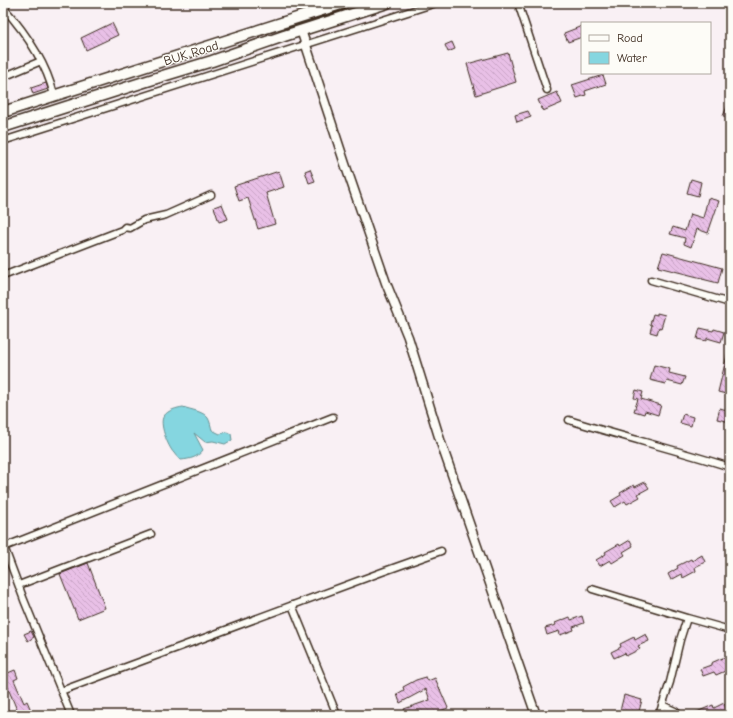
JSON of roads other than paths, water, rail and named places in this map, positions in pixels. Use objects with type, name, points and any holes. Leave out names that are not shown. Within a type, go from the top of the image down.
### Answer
[{"type":"main road","name":"BUK Road","points":[[3,112],[344,3]]},
{"type":"main road","name":"BUK Road","points":[[3,126],[212,61],[387,3]]},
{"type":"street","points":[[3,141],[436,3]]},
{"type":"street","points":[[518,3],[547,90]]},
{"type":"street","points":[[3,7],[33,46],[47,73],[54,95]]},
{"type":"street","points":[[299,31],[302,45],[386,284],[408,337],[443,450],[536,715]]},
{"type":"street","points":[[3,77],[41,61]]},
{"type":"street","points":[[3,276],[122,230],[125,227],[130,228],[144,220],[166,215],[210,195]]},
{"type":"street","points":[[651,280],[730,303]]},
{"type":"street","points":[[71,715],[4,545],[333,417]]},
{"type":"street","points":[[569,420],[730,467]]},
{"type":"street","points":[[19,585],[150,534]]},
{"type":"street","points":[[61,691],[382,572],[441,552]]},
{"type":"street","points":[[592,589],[730,630]]},
{"type":"street","points":[[292,605],[337,715]]},
{"type":"street","points":[[659,715],[670,682],[687,618]]},
{"type":"street","points":[[662,705],[679,715]]},
{"type":"water","points":[[183,407],[197,411],[206,416],[209,419],[212,430],[220,434],[227,432],[231,434],[232,440],[225,444],[213,441],[205,442],[194,433],[203,450],[193,458],[181,460],[169,446],[164,434],[162,419],[168,412]]}]
